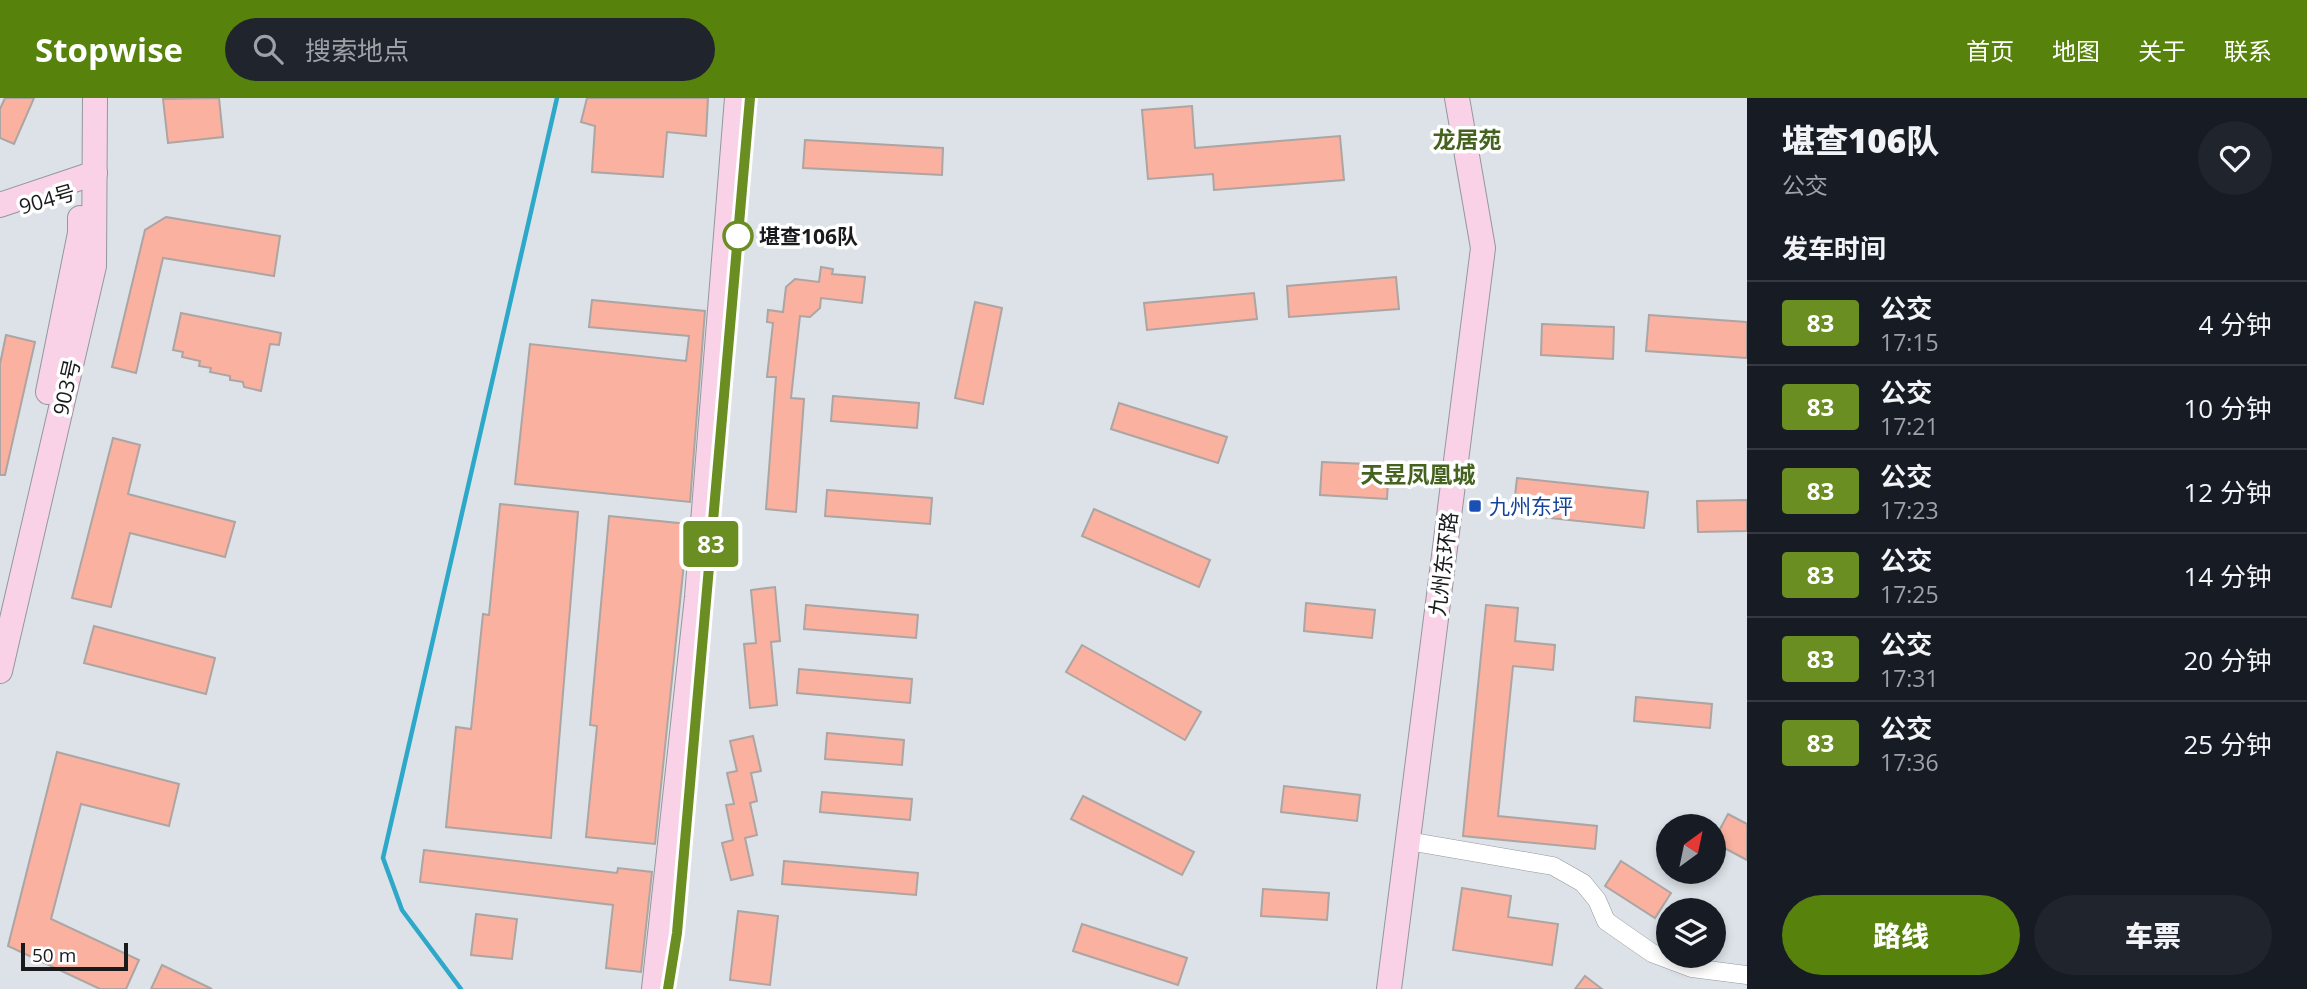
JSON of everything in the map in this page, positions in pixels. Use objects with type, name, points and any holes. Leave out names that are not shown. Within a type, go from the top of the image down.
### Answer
[{"type":"main road","points":[[79,98],[88,182]]},
{"type":"main road","points":[[0,671],[3,619],[80,233],[88,182],[95,98]]},
{"type":"main road","points":[[654,989],[698,597],[737,98]]},
{"type":"main road","points":[[668,989],[677,933],[750,98]]},
{"type":"main road","name":"九州东环路","points":[[1390,989],[1483,248],[1457,98]]},
{"type":"main road","points":[[0,205],[88,182]]},
{"type":"main road","name":"904号","points":[[0,214],[88,182]]},
{"type":"street","points":[[1408,841],[1553,866],[1583,883],[1597,900],[1606,921],[1653,953],[1692,968],[1747,975]]},
{"type":"building","points":[[5,98],[34,98],[14,144],[0,138],[0,109]]},
{"type":"building","points":[[219,98],[223,137],[168,143],[163,99]]},
{"type":"building","points":[[587,98],[708,98],[706,136],[667,132],[663,177],[592,172],[595,126],[581,122]]},
{"type":"building","points":[[1192,106],[1195,148],[1340,136],[1344,180],[1214,190],[1213,174],[1148,179],[1142,110]]},
{"type":"building","points":[[805,140],[943,148],[942,175],[803,168]]},
{"type":"building","points":[[166,217],[280,236],[274,276],[163,258],[136,373],[112,367],[145,230]]},
{"type":"building","points":[[821,267],[833,269],[832,274],[865,277],[862,303],[821,298],[820,308],[810,317],[800,316],[791,398],[804,399],[796,512],[766,509],[776,377],[767,377],[773,323],[767,322],[768,310],[783,312],[786,287],[795,279],[819,282]]},
{"type":"building","points":[[1396,277],[1399,309],[1289,317],[1287,286]]},
{"type":"building","points":[[1254,293],[1257,319],[1147,330],[1144,303]]},
{"type":"building","points":[[592,300],[705,311],[690,502],[515,484],[530,344],[686,361],[689,336],[589,327]]},
{"type":"building","points":[[975,302],[1002,308],[983,404],[955,398]]},
{"type":"building","points":[[181,313],[281,333],[279,345],[270,344],[261,391],[244,387],[243,382],[230,380],[230,376],[210,372],[211,368],[199,366],[200,361],[182,357],[183,352],[173,350]]},
{"type":"building","points":[[1649,315],[1747,322],[1747,358],[1646,351]]},
{"type":"building","points":[[1542,324],[1614,327],[1613,359],[1541,355]]},
{"type":"building","points":[[6,335],[35,342],[5,475],[0,475],[0,364]]},
{"type":"building","points":[[833,396],[919,403],[917,428],[831,421]]},
{"type":"building","points":[[1119,403],[1227,437],[1218,463],[1111,429]]},
{"type":"building","points":[[113,438],[140,445],[128,494],[235,522],[225,557],[130,533],[111,607],[72,598]]},
{"type":"building","points":[[1322,462],[1389,465],[1387,499],[1320,495]]},
{"type":"building","points":[[1517,478],[1648,492],[1644,528],[1513,514]]},
{"type":"building","points":[[827,490],[932,498],[930,524],[825,516]]},
{"type":"building","points":[[1747,500],[1747,531],[1698,532],[1697,501]]},
{"type":"building","points":[[500,504],[578,512],[551,838],[446,827],[456,727],[471,729],[483,614],[489,615]]},
{"type":"building","points":[[1094,509],[1210,560],[1199,587],[1082,536]]},
{"type":"building","points":[[609,516],[688,524],[655,844],[586,837],[597,726],[590,725]]},
{"type":"building","points":[[775,587],[780,641],[771,642],[777,705],[750,708],[744,644],[756,643],[751,590]]},
{"type":"building","points":[[1306,603],[1375,610],[1372,638],[1304,631]]},
{"type":"building","points":[[806,605],[918,615],[916,638],[804,629]]},
{"type":"building","points":[[1486,605],[1518,608],[1515,641],[1555,645],[1553,670],[1513,666],[1498,816],[1597,826],[1595,849],[1463,836]]},
{"type":"building","points":[[94,626],[215,658],[206,694],[84,663]]},
{"type":"building","points":[[1082,645],[1201,712],[1185,740],[1066,672]]},
{"type":"building","points":[[799,669],[912,679],[910,703],[797,693]]},
{"type":"building","points":[[1636,697],[1712,704],[1710,728],[1634,721]]},
{"type":"building","points":[[827,733],[904,740],[902,765],[825,759]]},
{"type":"building","points":[[753,736],[761,771],[751,773],[757,801],[750,803],[757,835],[745,838],[753,875],[731,880],[722,843],[733,840],[726,805],[734,804],[727,773],[737,771],[730,741]]},
{"type":"building","points":[[57,752],[179,784],[169,826],[81,804],[51,919],[139,960],[126,989],[100,989],[8,946]]},
{"type":"building","points":[[1284,786],[1360,795],[1357,821],[1281,812]]},
{"type":"building","points":[[822,792],[912,799],[910,820],[820,812]]},
{"type":"building","points":[[1083,796],[1194,852],[1182,875],[1071,819]]},
{"type":"building","points":[[1728,814],[1747,824],[1747,860],[1726,849]]},
{"type":"building","points":[[424,850],[617,873],[618,868],[652,872],[641,972],[606,968],[613,905],[420,882]]},
{"type":"building","points":[[784,861],[918,873],[916,895],[782,884]]},
{"type":"building","points":[[1621,861],[1671,893],[1668,898],[1656,898],[1655,918],[1605,886]]},
{"type":"building","points":[[1462,888],[1511,896],[1508,917],[1558,924],[1552,965],[1453,950]]},
{"type":"building","points":[[1263,889],[1329,893],[1327,920],[1261,916]]},
{"type":"building","points":[[738,911],[778,916],[770,985],[730,980]]},
{"type":"building","points":[[476,914],[517,919],[512,959],[471,955]]},
{"type":"building","points":[[1082,924],[1187,958],[1178,985],[1073,951]]},
{"type":"building","points":[[162,965],[212,989],[151,989]]},
{"type":"building","points":[[1585,976],[1602,989],[1575,989]]},
{"type":"waterway","points":[[461,989],[402,910],[383,858],[557,98]]},
{"type":"bus line","name":"83","points":[[668,989],[677,933],[750,98]]},
{"type":"place","name":"堪查106队","points":[[738,236]]},
{"type":"place","name":"九州东坪","points":[[1475,506]]},
{"type":"district","name":"龙居苑","points":[[1467,139]]},
{"type":"district","name":"天昱凤凰城","points":[[1418,474]]}]
